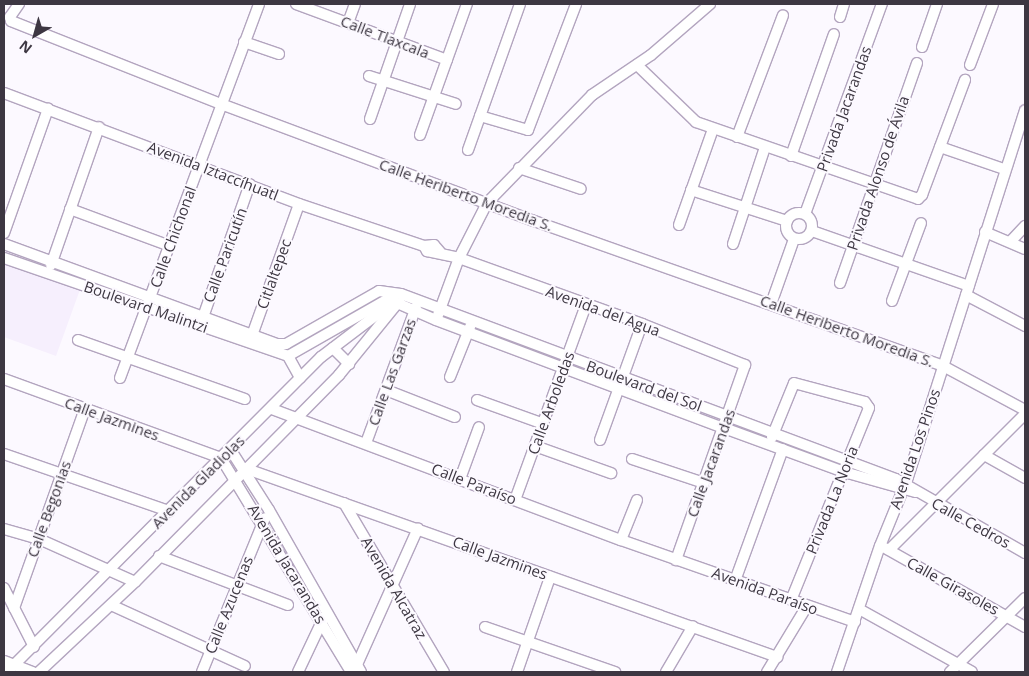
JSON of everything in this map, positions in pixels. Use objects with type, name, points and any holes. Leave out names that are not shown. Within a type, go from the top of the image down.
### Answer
[{"type":"street","name":"Calle Heriberto Moredia S.","points":[[19,4],[10,16],[11,20],[221,104],[487,203],[943,366],[1025,412]]},
{"type":"street","name":"Calle Chichonal","points":[[120,378],[150,302],[259,4]]},
{"type":"street","name":"Calle Tlaxcala","points":[[297,4],[447,60]]},
{"type":"street","points":[[348,23],[355,4]]},
{"type":"street","points":[[370,119],[410,4]]},
{"type":"street","points":[[420,135],[467,4]]},
{"type":"street","points":[[468,150],[520,4]]},
{"type":"street","points":[[480,116],[528,130],[576,4]]},
{"type":"street","points":[[436,320],[459,258],[487,203],[592,95],[636,65],[710,4]]},
{"type":"street","points":[[840,17],[844,4]]},
{"type":"street","name":"Privada Jacarandas","points":[[805,214],[882,4]]},
{"type":"street","points":[[922,47],[937,4]]},
{"type":"street","points":[[970,65],[993,4]]},
{"type":"street","points":[[737,137],[782,15]]},
{"type":"street","points":[[791,156],[834,34]]},
{"type":"street","points":[[244,42],[279,54]]},
{"type":"street","name":"Privada Alonso de Ávila","points":[[840,282],[917,63]]},
{"type":"street","points":[[636,65],[690,118],[713,129],[918,199],[922,195],[965,80]]},
{"type":"street","points":[[369,76],[456,104]]},
{"type":"street","name":"Avenida Iztaccíhuatl","points":[[4,93],[99,127],[299,204],[424,246],[427,251],[440,252],[459,258]]},
{"type":"street","points":[[4,233],[48,109]]},
{"type":"street","name":"Avenida Los Pinos","points":[[837,672],[858,609],[885,548],[1004,169],[1025,110]]},
{"type":"street","points":[[48,273],[99,127]]},
{"type":"street","points":[[679,225],[713,129]]},
{"type":"street","points":[[733,244],[766,147]]},
{"type":"street","points":[[940,147],[1004,169]]},
{"type":"street","points":[[519,168],[581,189]]},
{"type":"street","name":"Calle Paricutín","points":[[202,321],[250,184]]},
{"type":"street","points":[[691,190],[787,221]]},
{"type":"street","name":"Citlaltepec","points":[[251,339],[299,204]]},
{"type":"street","points":[[70,209],[170,246]]},
{"type":"street","points":[[805,214],[812,221],[812,231],[808,237],[794,238],[789,234],[787,221],[791,216],[805,214]]},
{"type":"street","points":[[892,301],[921,223]]},
{"type":"street","points":[[1011,241],[1025,226]]},
{"type":"street","points":[[812,231],[906,264],[967,291],[1025,326]]},
{"type":"street","points":[[985,232],[1011,241],[1025,249]]},
{"type":"street","points":[[771,304],[794,238]]},
{"type":"street","name":"Boulevard Malintzi","points":[[4,244],[52,260],[150,302],[251,339],[288,356]]},
{"type":"street","name":"Boulevard Malintzi","points":[[4,258],[48,273],[150,302]]},
{"type":"street","name":"Avenida del Agua","points":[[459,258],[642,324],[745,365]]},
{"type":"street","name":"Boulevard del Sol","points":[[251,339],[286,344],[382,290],[401,294],[567,358],[848,460],[905,487]]},
{"type":"street","name":"Avenida Gladiolas","points":[[39,672],[135,582],[244,468],[349,364],[397,304],[401,294]]},
{"type":"street","points":[[300,378],[288,356],[380,300],[388,299],[397,304]]},
{"type":"street","name":"Avenida Gladiolas","points":[[11,669],[332,348],[380,312],[397,304],[418,301]]},
{"type":"street","name":"Calle Las Garzas","points":[[366,442],[418,301]]},
{"type":"street","name":"Boulevard del Sol","points":[[397,304],[563,369],[844,472],[905,487]]},
{"type":"street","name":"Calle Arboledas","points":[[515,500],[586,305]]},
{"type":"street","points":[[450,377],[472,320]]},
{"type":"street","points":[[600,440],[642,324]]},
{"type":"street","points":[[515,350],[519,339]]},
{"type":"street","points":[[78,340],[245,400]]},
{"type":"street","points":[[332,348],[349,364]]},
{"type":"street","name":"Calle Jacarandas","points":[[676,560],[745,365]]},
{"type":"street","name":"Calle Jazmines","points":[[4,379],[221,458]]},
{"type":"street","name":"Privada La Noria","points":[[774,433],[794,383],[865,402],[868,408],[844,472],[791,600]]},
{"type":"street","points":[[386,390],[455,416]]},
{"type":"street","points":[[477,400],[544,424]]},
{"type":"street","name":"Calle Paraíso","points":[[272,408],[676,560]]},
{"type":"street","name":"Calle Begonias","points":[[14,608],[85,409]]},
{"type":"street","points":[[885,548],[936,503],[1025,412]]},
{"type":"street","points":[[460,479],[479,427]]},
{"type":"street","points":[[770,445],[774,433]]},
{"type":"street","points":[[536,446],[611,473]]},
{"type":"street","points":[[230,449],[244,468]]},
{"type":"street","points":[[736,578],[783,449]]},
{"type":"street","points":[[4,454],[169,511]]},
{"type":"street","points":[[984,455],[1025,478]]},
{"type":"street","name":"Avenida Jacarandas","points":[[221,458],[263,522],[322,621],[356,671]]},
{"type":"street","points":[[632,459],[704,483]]},
{"type":"street","name":"Calle Jazmines","points":[[244,468],[418,528],[777,657]]},
{"type":"street","name":"Avenida Jacarandas","points":[[244,468],[327,611],[356,671]]},
{"type":"street","name":"Calle Cedros","points":[[905,487],[1025,553]]},
{"type":"street","points":[[621,540],[637,500]]},
{"type":"street","name":"Avenida Alcatraz","points":[[344,503],[444,672]]},
{"type":"street","name":"Calle Azucenas","points":[[202,672],[269,510]]},
{"type":"street","points":[[356,671],[418,528]]},
{"type":"street","points":[[4,529],[38,539],[135,582]]},
{"type":"street","name":"Calle Girasoles","points":[[885,548],[1025,627]]},
{"type":"street","points":[[159,556],[238,584],[288,605]]},
{"type":"street","name":"Avenida Paraíso","points":[[676,560],[736,578],[854,622]]},
{"type":"street","points":[[517,672],[550,577]]},
{"type":"street","points":[[4,588],[34,647]]},
{"type":"street","points":[[950,672],[1025,598]]},
{"type":"street","points":[[111,605],[245,666]]},
{"type":"street","points":[[767,672],[807,606]]},
{"type":"street","points":[[858,609],[972,672]]},
{"type":"street","points":[[298,672],[327,611]]},
{"type":"street","points":[[666,672],[693,626]]},
{"type":"street","points":[[485,627],[615,672]]},
{"type":"street","points":[[4,660],[11,669],[32,672]]},
{"type":"shaded area","points":[[4,256],[82,284],[56,356],[4,337]]}]
